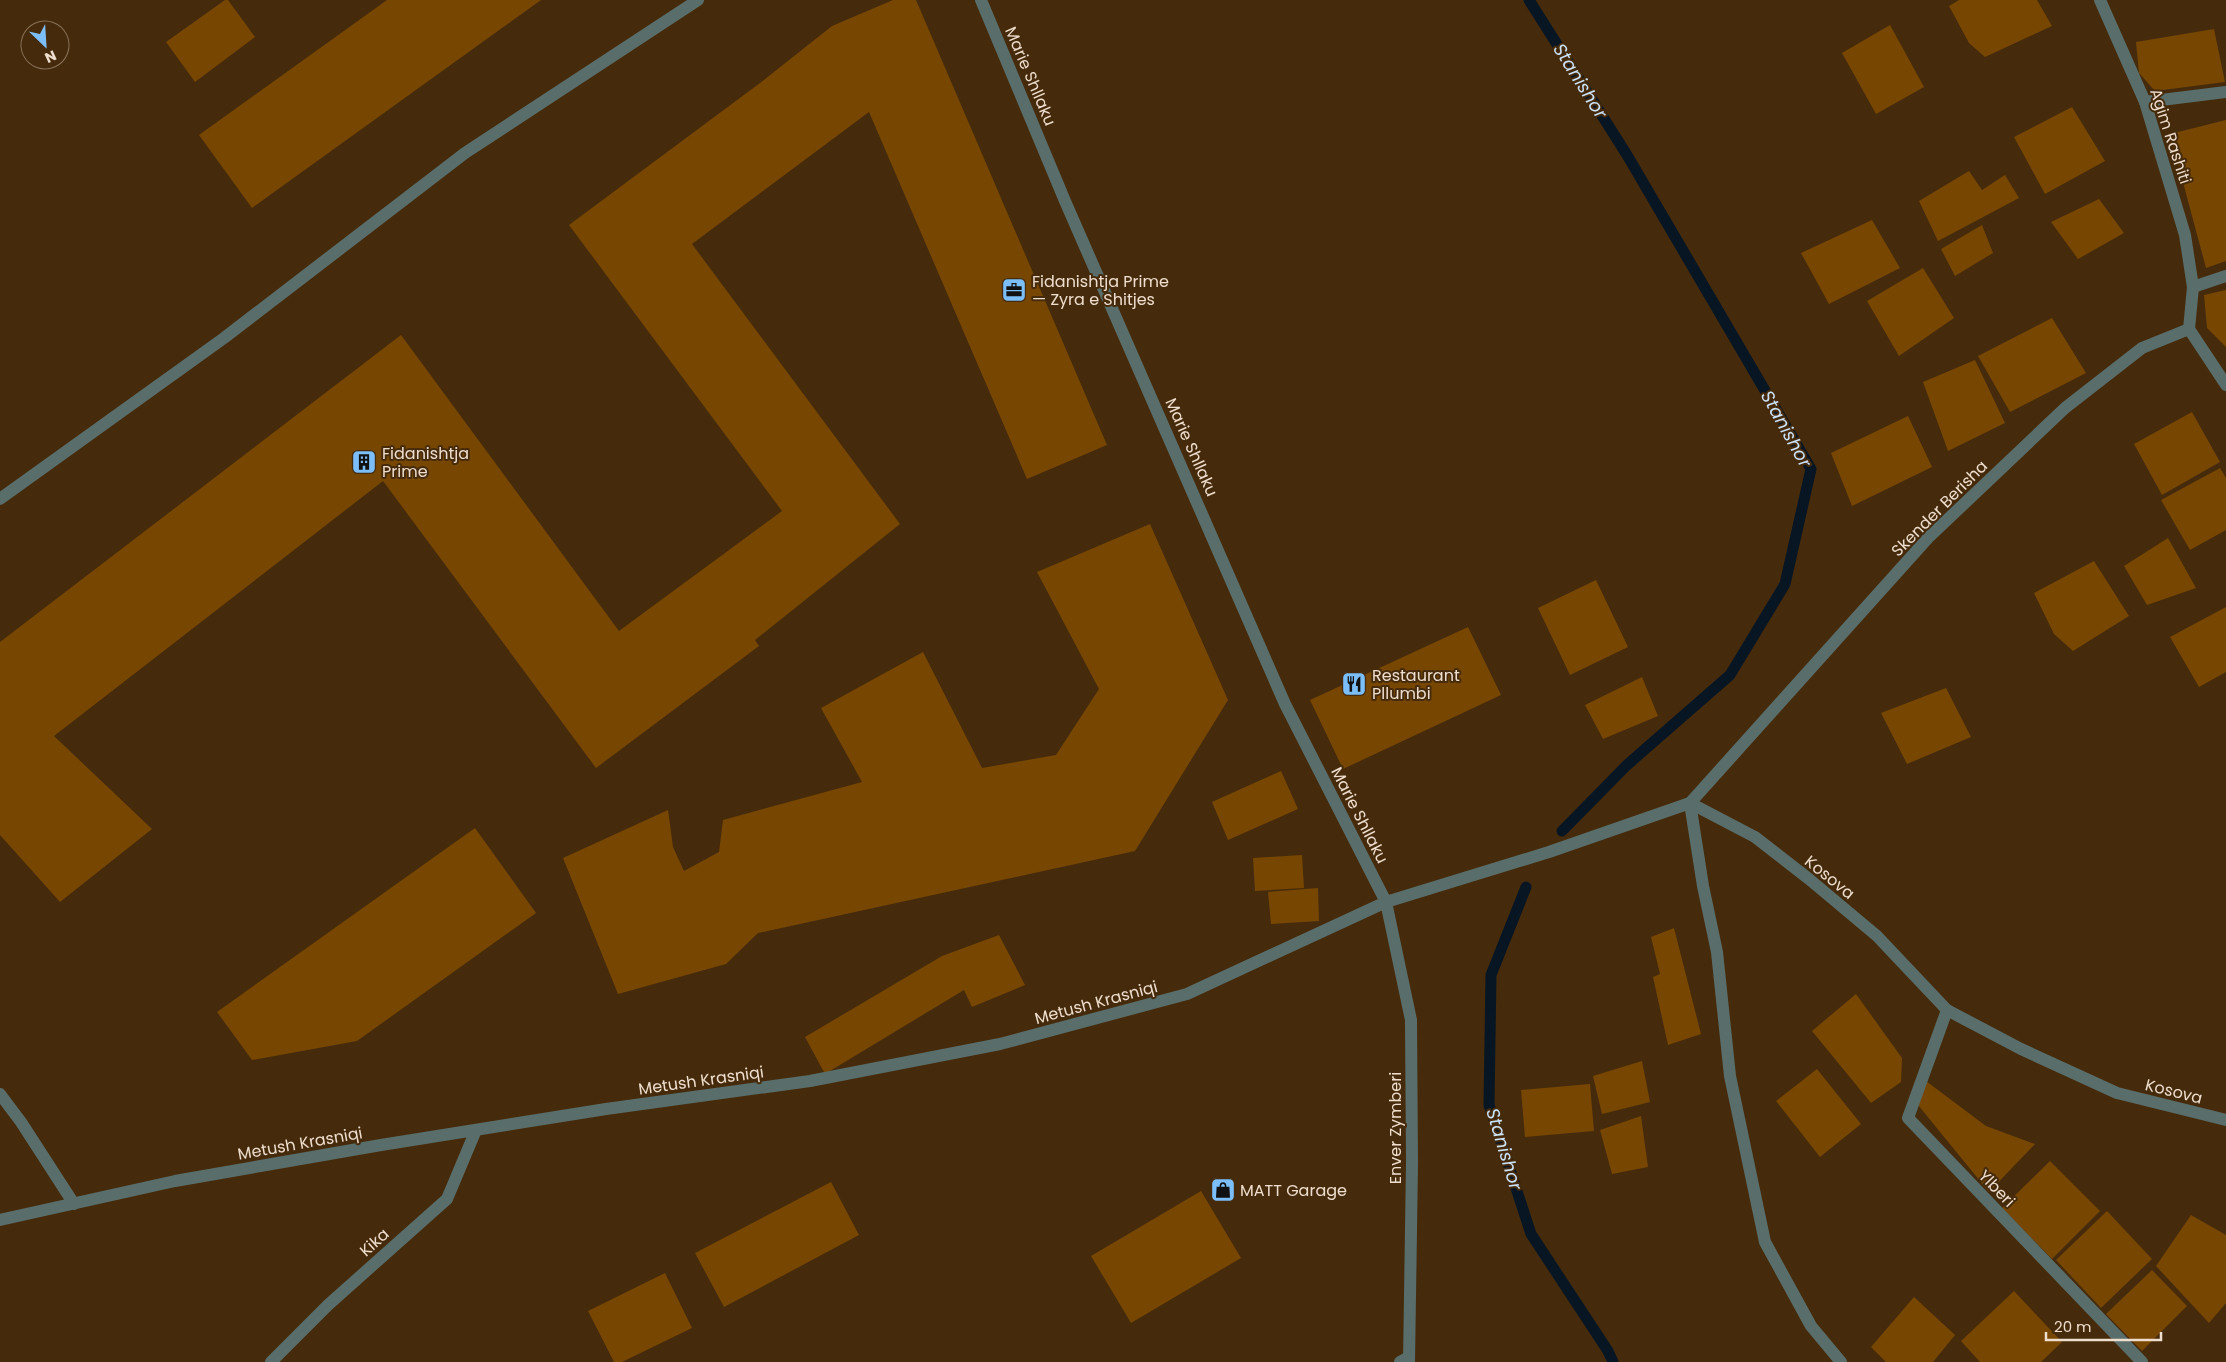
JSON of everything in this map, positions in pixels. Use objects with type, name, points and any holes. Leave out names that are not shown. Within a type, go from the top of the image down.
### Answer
[{"type":"street","points":[[0,499],[224,338],[465,153],[698,0]]},
{"type":"street","name":"Marie Shllaku","points":[[981,0],[1065,201],[1285,704],[1386,902]]},
{"type":"street","name":"Agim Rashiti","points":[[2100,0],[2145,102],[2184,234],[2193,287]]},
{"type":"street","points":[[2145,102],[2226,92]]},
{"type":"street","points":[[2226,276],[2193,287],[2189,329],[2226,385]]},
{"type":"street","name":"Skender Berisha","points":[[1690,803],[1928,538],[2066,408],[2142,348],[2189,329]]},
{"type":"street","points":[[1386,902],[1549,852],[1690,803],[1703,886],[1717,952],[1730,1076],[1766,1242],[1811,1326],[1841,1362]]},
{"type":"street","name":"Kosova","points":[[1690,803],[1755,837],[1808,879],[1876,936],[1947,1010],[2021,1049],[2117,1093],[2226,1120]]},
{"type":"street","name":"Metush Krasniqi","points":[[0,1220],[175,1181],[606,1109],[810,1082],[1000,1044],[1186,994],[1386,902]]},
{"type":"street","name":"Enver Zymberi","points":[[1386,902],[1411,1020],[1412,1163],[1406,1360]]},
{"type":"street","name":"Ylberi","points":[[1947,1010],[1908,1118],[2142,1362]]},
{"type":"street","points":[[0,1094],[21,1122],[74,1204]]},
{"type":"street","name":"Kika","points":[[271,1362],[328,1305],[447,1199],[476,1130]]},
{"type":"building","points":[[225,0],[228,0],[255,37],[195,82],[166,42]]},
{"type":"building","points":[[387,0],[541,0],[252,208],[199,135]]},
{"type":"building","name":"Fidanishtja Prime","points":[[893,0],[916,0],[1107,445],[1027,479],[869,112],[692,244],[900,524],[755,640],[759,646],[596,768],[383,481],[54,736],[152,829],[60,902],[0,835],[0,642],[401,335],[619,631],[782,511],[569,225],[760,83],[832,26]]},
{"type":"building","points":[[1959,0],[2037,0],[2052,26],[1985,57],[1969,43],[1949,6]]},
{"type":"building","points":[[1890,25],[1924,87],[1876,114],[1842,53]]},
{"type":"building","points":[[2214,29],[2225,82],[2155,91],[2139,73],[2136,42]]},
{"type":"building","points":[[2072,107],[2105,161],[2045,194],[2014,137]]},
{"type":"building","points":[[2226,120],[2226,261],[2206,268],[2170,134]]},
{"type":"building","points":[[1969,171],[1982,190],[2005,175],[2019,198],[1938,241],[1919,201]]},
{"type":"building","points":[[2099,199],[2124,233],[2078,259],[2051,222]]},
{"type":"building","points":[[1872,220],[1900,268],[1829,304],[1801,253]]},
{"type":"building","points":[[1982,225],[1993,253],[1955,276],[1941,249]]},
{"type":"building","points":[[1923,268],[1954,318],[1899,356],[1867,301]]},
{"type":"building","points":[[2226,290],[2226,347],[2207,328],[2204,295]]},
{"type":"building","points":[[2052,318],[2086,373],[2010,412],[1978,356]]},
{"type":"building","points":[[1975,360],[2005,423],[1948,451],[1923,382]]},
{"type":"building","points":[[2192,412],[2220,462],[2162,495],[2134,444]]},
{"type":"building","points":[[1908,416],[1932,467],[1852,506],[1831,453]]},
{"type":"building","points":[[2220,468],[2226,478],[2226,530],[2190,550],[2161,500]]},
{"type":"building","points":[[1150,524],[1228,700],[1135,851],[758,933],[726,964],[618,994],[563,858],[668,810],[673,847],[684,871],[719,852],[723,820],[862,782],[821,708],[923,652],[982,768],[1056,755],[1099,689],[1037,572]]},
{"type":"building","points":[[2168,538],[2196,588],[2147,605],[2124,566]]},
{"type":"building","points":[[2094,561],[2129,616],[2073,651],[2054,634],[2034,593]]},
{"type":"building","points":[[1596,580],[1628,647],[1570,675],[1538,608]]},
{"type":"building","points":[[2226,607],[2226,672],[2199,687],[2170,637]]},
{"type":"building","points":[[1468,627],[1501,695],[1343,769],[1310,700]]},
{"type":"building","points":[[1642,677],[1658,716],[1603,739],[1585,705]]},
{"type":"building","points":[[1946,688],[1971,737],[1907,764],[1881,713]]},
{"type":"building","points":[[1281,771],[1298,809],[1228,840],[1212,802]]},
{"type":"building","points":[[475,828],[536,913],[357,1041],[252,1060],[217,1012]]},
{"type":"building","points":[[1302,855],[1304,888],[1255,891],[1253,858]]},
{"type":"building","points":[[1318,888],[1319,921],[1271,924],[1268,892]]},
{"type":"building","points":[[1674,928],[1701,1034],[1668,1045],[1653,977],[1660,974],[1651,937]]},
{"type":"building","points":[[999,935],[1025,985],[972,1007],[964,990],[825,1074],[805,1037],[942,956]]},
{"type":"building","points":[[1856,994],[1902,1058],[1901,1082],[1871,1103],[1812,1031]]},
{"type":"building","points":[[1642,1061],[1650,1102],[1602,1114],[1593,1076]]},
{"type":"building","points":[[1817,1069],[1861,1124],[1820,1157],[1776,1101]]},
{"type":"building","points":[[1926,1081],[1986,1126],[2035,1144],[1989,1192],[1918,1105]]},
{"type":"building","points":[[1590,1084],[1594,1131],[1525,1137],[1521,1090]]},
{"type":"building","points":[[1641,1116],[1648,1167],[1612,1174],[1600,1130]]},
{"type":"building","points":[[2050,1161],[2100,1211],[2052,1259],[2002,1208]]},
{"type":"building","points":[[831,1182],[859,1235],[724,1307],[695,1253]]},
{"type":"building","points":[[1201,1191],[1241,1258],[1131,1323],[1091,1256]]},
{"type":"building","points":[[2107,1211],[2152,1259],[2101,1308],[2056,1260]]},
{"type":"building","points":[[2191,1215],[2226,1235],[2226,1303],[2209,1323],[2156,1266]]},
{"type":"building","points":[[2152,1270],[2187,1306],[2142,1351],[2106,1314]]},
{"type":"building","points":[[665,1273],[692,1328],[622,1362],[614,1362],[588,1311]]},
{"type":"building","points":[[2014,1291],[2062,1342],[2041,1362],[1980,1362],[1961,1341]]},
{"type":"building","points":[[1914,1297],[1955,1335],[1933,1362],[1886,1362],[1871,1347]]},
{"type":"waterway","name":"Stanishor","points":[[1529,0],[1627,155],[1811,469],[1785,584],[1730,675],[1627,765],[1562,831]]},
{"type":"waterway","name":"Stanishor","points":[[1526,887],[1491,975],[1489,1105],[1531,1234],[1608,1351],[1613,1362]]},
{"type":"place","name":"Fidanishtja Prime — Zyra e Shitjes","points":[[1014,290]]},
{"type":"place","name":"Fidanishtja Prime","points":[[364,462]]},
{"type":"place","name":"Restaurant Pllumbi","points":[[1354,684]]},
{"type":"place","name":"MATT Garage","points":[[1223,1190]]}]
